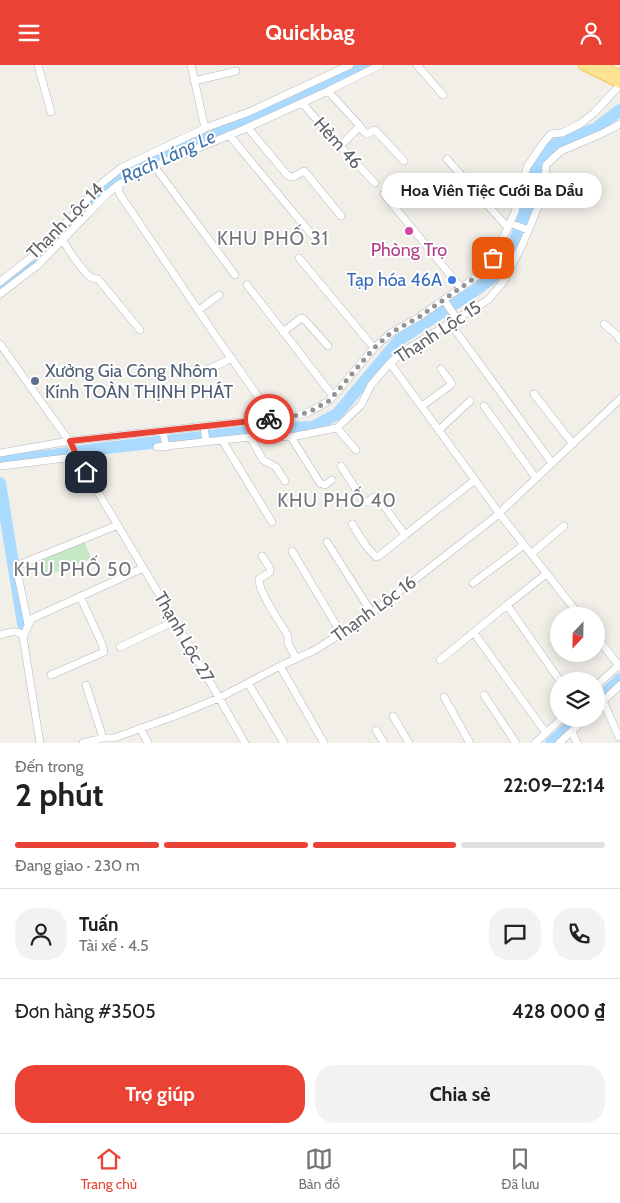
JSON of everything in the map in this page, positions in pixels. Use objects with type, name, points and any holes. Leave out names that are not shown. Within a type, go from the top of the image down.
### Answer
[{"type":"highway","points":[[583,65],[620,84]]},
{"type":"highway","points":[[599,65],[620,75]]},
{"type":"street","points":[[38,65],[51,112]]},
{"type":"street","points":[[191,65],[205,128]]},
{"type":"street","name":"Thạnh Lộc 14","points":[[0,282],[44,247],[102,183],[121,168],[205,128],[249,112],[350,65]]},
{"type":"street","name":"Thạnh Lộc 14","points":[[0,294],[38,265],[118,185],[162,163],[248,128],[380,65]]},
{"type":"street","points":[[417,65],[443,95]]},
{"type":"street","points":[[194,81],[236,71]]},
{"type":"street","name":"Thạnh Lộc 15","points":[[0,453],[294,416],[309,412],[329,401],[374,348],[392,332],[419,317],[486,270],[515,211],[527,167],[544,142],[552,134],[562,133],[587,119],[620,84]]},
{"type":"street","points":[[328,91],[364,132],[367,134],[374,130],[376,131],[404,161]]},
{"type":"street","name":"Hẻm 46","points":[[302,103],[375,183]]},
{"type":"street","name":"Thạnh Lộc 15","points":[[337,428],[361,405],[370,385],[390,363],[404,351],[488,299],[504,281],[523,243],[544,193],[546,165],[561,151],[601,135],[620,124]]},
{"type":"street","points":[[340,146],[360,126]]},
{"type":"street","points":[[248,128],[288,176],[293,177],[304,171],[341,216]]},
{"type":"street","points":[[229,135],[312,235]]},
{"type":"street","points":[[157,151],[162,163]]},
{"type":"street","points":[[447,159],[509,225],[528,230]]},
{"type":"street","points":[[155,167],[235,275]]},
{"type":"street","name":"Thạnh Lộc 14","points":[[118,185],[119,193],[274,419]]},
{"type":"street","points":[[384,194],[461,288]]},
{"type":"street","points":[[63,239],[70,253],[91,278],[98,279],[140,330]]},
{"type":"street","points":[[299,258],[374,348]]},
{"type":"street","points":[[247,285],[333,395]]},
{"type":"street","points":[[199,310],[219,295]]},
{"type":"street","points":[[444,300],[457,319]]},
{"type":"street","points":[[283,332],[302,318],[328,346]]},
{"type":"street","points":[[450,323],[552,463]]},
{"type":"street","points":[[604,324],[620,340]]},
{"type":"street","name":"Thạnh Lộc 27","points":[[0,344],[71,443],[245,743]]},
{"type":"street","points":[[191,370],[193,374],[197,375],[232,358]]},
{"type":"street","points":[[390,363],[499,513],[573,607]]},
{"type":"street","points":[[422,406],[452,384],[441,369]]},
{"type":"street","points":[[534,394],[573,444]]},
{"type":"street","name":"Thạnh Lộc 16","points":[[82,743],[102,738],[114,741],[219,698],[315,650],[372,613],[499,513],[620,399]]},
{"type":"street","points":[[439,430],[470,401]]},
{"type":"street","points":[[484,406],[536,478]]},
{"type":"street","points":[[204,427],[206,442]]},
{"type":"street","points":[[157,447],[260,436],[291,437],[337,428],[356,450]]},
{"type":"street","points":[[163,432],[166,447]]},
{"type":"street","points":[[250,437],[263,459],[276,467],[285,481]]},
{"type":"street","points":[[291,437],[320,483],[325,485],[332,480]]},
{"type":"street","points":[[222,440],[272,522]]},
{"type":"street","points":[[2,466],[78,456]]},
{"type":"street","points":[[341,466],[364,501],[367,502],[374,497],[379,499],[405,535]]},
{"type":"street","points":[[352,524],[366,546],[376,557],[379,556],[475,480]]},
{"type":"street","points":[[28,624],[16,566],[118,525]]},
{"type":"street","points":[[531,554],[564,527]]},
{"type":"street","points":[[327,542],[372,613]]},
{"type":"street","points":[[473,583],[524,545]]},
{"type":"street","points":[[292,551],[341,633]]},
{"type":"street","points":[[262,556],[270,568],[270,572],[259,579],[259,584],[264,596],[288,635],[288,643],[296,658]]},
{"type":"street","points":[[22,637],[31,619],[143,568]]},
{"type":"street","points":[[440,660],[546,574]]},
{"type":"street","points":[[51,675],[104,652],[80,596]]},
{"type":"street","points":[[507,605],[554,672]]},
{"type":"street","points":[[120,647],[175,621]]},
{"type":"street","points":[[0,635],[16,631],[21,634],[40,743]]},
{"type":"street","points":[[474,633],[546,733]]},
{"type":"street","points":[[605,647],[620,665],[605,678]]},
{"type":"street","points":[[280,666],[324,743]]},
{"type":"street","points":[[248,683],[284,743]]},
{"type":"street","points":[[86,685],[102,738]]},
{"type":"street","points":[[605,699],[620,685]]},
{"type":"street","points":[[484,695],[516,743]]},
{"type":"street","points":[[444,697],[470,743]]},
{"type":"street","points":[[605,706],[619,737]]},
{"type":"street","points":[[393,715],[409,743]]},
{"type":"street","points":[[535,743],[552,727]]},
{"type":"street","points":[[559,743],[577,727]]},
{"type":"street","points":[[140,729],[148,743]]},
{"type":"street","points":[[376,730],[384,743]]},
{"type":"street","points":[[572,732],[577,743]]},
{"type":"green space","points":[[84,541],[91,558],[47,576],[40,559]]},
{"type":"waterway","name":"Rạch Láng Le","points":[[0,291],[46,251],[101,192],[122,176],[321,88],[367,65]]},
{"type":"waterway","points":[[0,462],[281,428],[313,427],[337,414],[399,340],[476,290],[497,274],[516,238],[532,193],[537,166],[545,151],[561,141],[595,129],[620,110]]},
{"type":"waterway","points":[[0,483],[23,624]]},
{"type":"waterway","points":[[605,693],[620,679]]},
{"type":"waterway","points":[[551,743],[569,727]]},
{"type":"way so far","points":[[269,419],[309,412],[329,401],[374,348],[392,332],[419,317],[486,270],[493,258]]},
{"type":"place","name":"Phòng Trọ","points":[[409,231]]},
{"type":"place","name":"Hoa Viên Tiệc Cưới Ba Dẩu","points":[[493,258]]},
{"type":"place","name":"Tạp hóa 46A","points":[[452,280]]},
{"type":"place","name":"Xưởng Gia Công Nhôm Kính TOÀN THỊNH PHÁT","points":[[35,381]]},
{"type":"district","name":"KHU PHỐ 31","points":[[273,238]]},
{"type":"district","name":"KHU PHỐ 40","points":[[337,500]]},
{"type":"district","name":"KHU PHỐ 50","points":[[73,569]]},
{"type":"route","points":[[86,472],[70,441],[269,419]]}]
